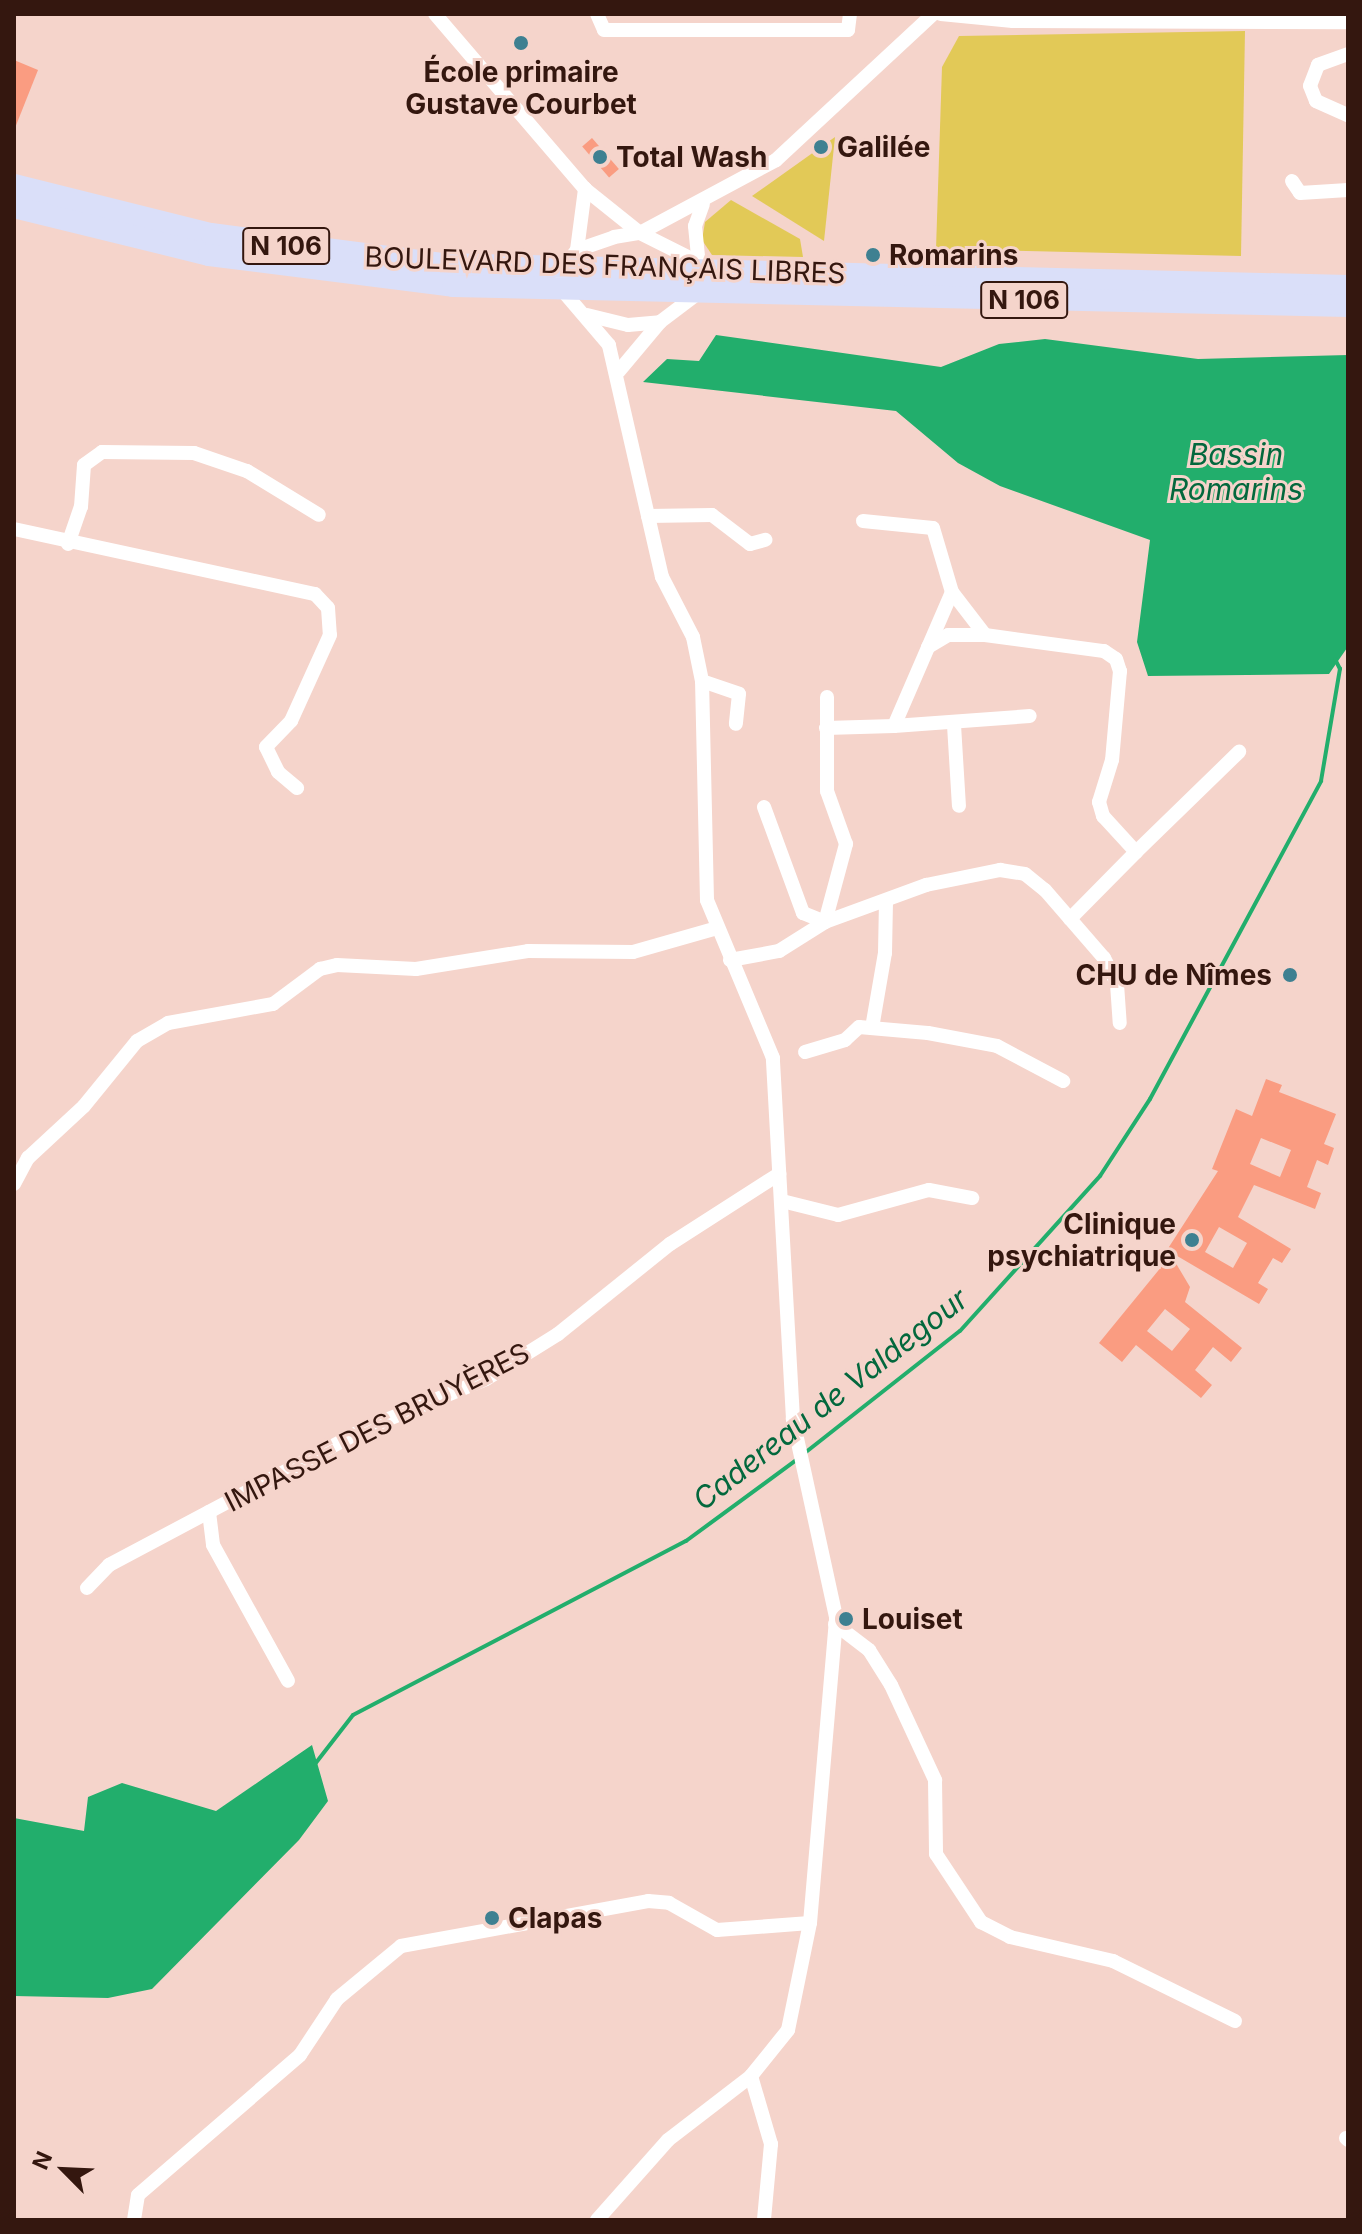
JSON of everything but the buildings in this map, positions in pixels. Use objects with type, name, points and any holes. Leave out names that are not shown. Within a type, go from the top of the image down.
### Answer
[{"type":"main road","name":"BOULEVARD DES FRANÇAIS LIBRES","points":[[14,185],[122,215],[280,246],[562,279]]},
{"type":"main road","name":"BOULEVARD DES FRANÇAIS LIBRES","points":[[14,207],[272,266],[453,286],[699,275],[1348,286]]},
{"type":"main road","name":"BOULEVARD DES FRANÇAIS LIBRES","points":[[699,275],[1348,306]]},
{"type":"street","points":[[435,14],[585,189],[699,275]]},
{"type":"street","points":[[597,14],[604,30],[848,30],[850,14]]},
{"type":"street","points":[[577,250],[640,233],[703,204],[776,160],[933,14]]},
{"type":"street","points":[[941,14],[1348,22]]},
{"type":"street","points":[[1348,54],[1318,65],[1310,86],[1316,101],[1348,115]]},
{"type":"street","points":[[1292,181],[1300,193],[1348,190]]},
{"type":"street","points":[[585,189],[577,250],[562,279],[619,371],[662,577],[693,637],[702,681],[703,870],[714,929],[773,1058],[798,1447],[840,1628],[829,1652],[810,1923],[788,2030],[751,2076],[668,2140],[597,2220]]},
{"type":"street","points":[[619,371],[699,275],[695,226],[703,204]]},
{"type":"street","points":[[587,315],[628,325],[660,322]]},
{"type":"street","points":[[68,544],[81,507],[84,465],[102,452],[194,453],[247,471],[319,515]]},
{"type":"street","points":[[648,516],[712,515],[750,544],[765,540]]},
{"type":"street","points":[[863,521],[933,528],[952,592],[985,635]]},
{"type":"street","points":[[14,529],[68,544],[299,588],[328,608],[330,635],[314,673],[291,721],[266,747],[278,772],[297,788]]},
{"type":"street","points":[[894,726],[952,592]]},
{"type":"street","points":[[928,647],[948,635],[985,635],[1104,651],[1116,659],[1120,671],[1112,760],[1099,802],[1103,816],[1136,852]]},
{"type":"street","points":[[702,681],[739,694],[736,724]]},
{"type":"street","points":[[825,922],[846,844],[827,791],[827,697]]},
{"type":"street","points":[[826,728],[954,725],[1030,716]]},
{"type":"street","points":[[954,725],[959,806]]},
{"type":"street","points":[[1070,919],[1239,752]]},
{"type":"street","points":[[764,807],[803,913],[825,922]]},
{"type":"street","points":[[730,960],[779,951],[825,922],[886,903],[926,885],[1000,870],[1025,874],[1104,958],[1117,984],[1120,1023]]},
{"type":"street","points":[[872,1028],[885,953],[886,903]]},
{"type":"street","points":[[14,1184],[28,1158],[84,1106],[137,1041],[168,1023],[273,1004],[320,969],[337,965],[416,969],[528,951],[633,952],[714,929]]},
{"type":"street","points":[[805,1052],[845,1040],[859,1027],[872,1028],[987,1043],[1063,1081]]},
{"type":"street","name":"IMPASSE DES BRUYÈRES","points":[[87,1588],[109,1565],[369,1427],[486,1379],[558,1334],[670,1244],[779,1174]]},
{"type":"street","points":[[782,1201],[838,1215],[929,1190],[972,1198]]},
{"type":"street","points":[[209,1512],[213,1545],[288,1681]]},
{"type":"street","points":[[840,1628],[869,1650],[891,1685],[935,1780],[936,1854],[981,1922],[1010,1937],[1113,1961],[1235,2021]]},
{"type":"street","points":[[134,2220],[138,2195],[300,2055],[337,1999],[401,1946],[648,1901],[669,1903],[717,1930],[810,1923]]},
{"type":"street","points":[[751,2076],[771,2144],[764,2220]]},
{"type":"shaded area","points":[[1245,31],[1241,256],[936,249],[942,67],[959,36]]},
{"type":"shaded area","points":[[835,137],[824,241],[752,196]]},
{"type":"shaded area","points":[[731,200],[800,239],[803,257],[712,255],[702,240],[705,222]]},
{"type":"water","name":"Bassin Romarins","points":[[716,335],[941,367],[999,344],[1045,339],[1198,359],[1348,355],[1347,648],[1329,674],[1148,676],[1137,642],[1150,540],[1000,486],[958,463],[896,411],[643,382],[667,359],[699,361]]},
{"type":"water","points":[[312,1745],[328,1801],[299,1840],[152,1989],[108,1998],[14,1996],[14,1818],[84,1831],[88,1797],[122,1783],[216,1811]]},
{"type":"waterway","name":"Cadereau de Valdegour","points":[[806,1452],[960,1331],[1100,1176],[1150,1099],[1321,781],[1340,669],[1335,659]]},
{"type":"waterway","name":"Cadereau de Valdegour","points":[[315,1764],[353,1715],[686,1541],[799,1458]]},
{"type":"place","name":"École primaire Gustave Courbet","points":[[521,43]]},
{"type":"place","name":"Galilée","points":[[821,147]]},
{"type":"place","name":"Total Wash","points":[[600,157]]},
{"type":"place","name":"Romarins","points":[[873,255]]},
{"type":"place","name":"CHU de Nîmes","points":[[1290,975]]},
{"type":"place","name":"Clinique psychiatrique","points":[[1192,1240]]},
{"type":"place","name":"Louiset","points":[[846,1619]]},
{"type":"place","name":"Clapas","points":[[492,1918]]}]
